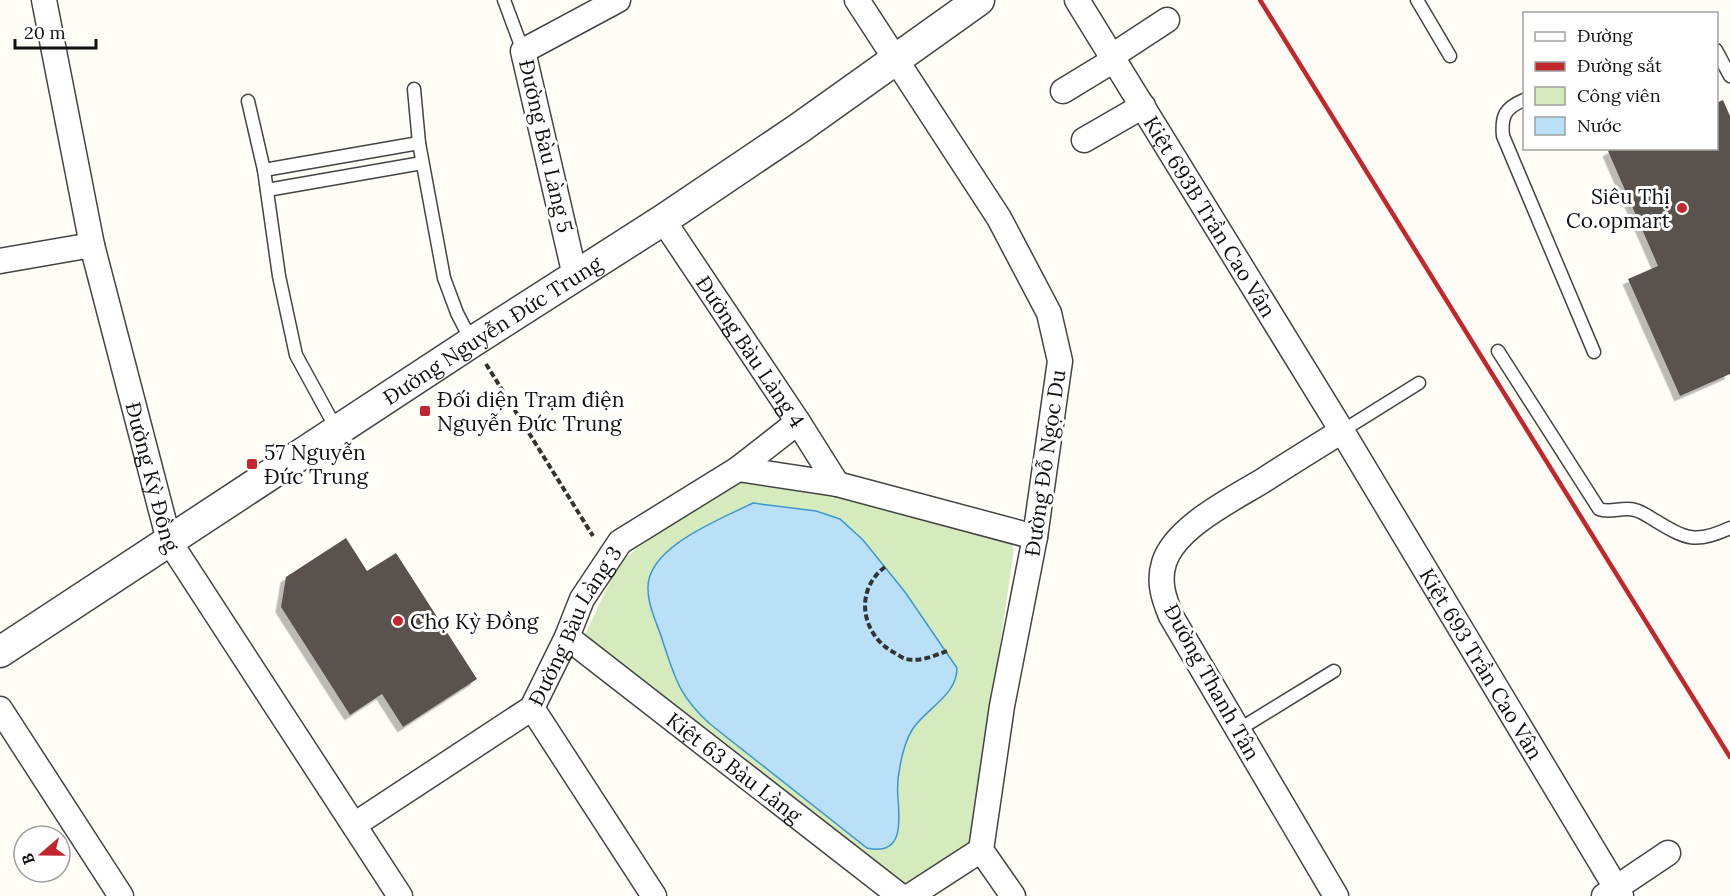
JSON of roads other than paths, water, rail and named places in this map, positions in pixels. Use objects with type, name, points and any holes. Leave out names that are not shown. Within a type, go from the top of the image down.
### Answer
[{"type":"street","name":"Đường Kỳ Đồng","points":[[44,0],[92,245],[169,541],[400,896]]},
{"type":"street","name":"Đường Bàu Làng 5","points":[[575,276],[523,51],[618,0]]},
{"type":"street","name":"Đường Đỗ Ngọc Du","points":[[856,0],[999,218],[1049,313],[1060,361],[1035,537],[1002,706],[981,850]]},
{"type":"street","name":"Đường Nguyễn Đức Trung","points":[[0,652],[472,342],[663,220],[798,129],[979,0]]},
{"type":"street","name":"Kiệt 693B Trần Cao Vân","points":[[1077,0],[1342,431]]},
{"type":"street","points":[[1063,91],[1167,21]]},
{"type":"street","points":[[1084,140],[1143,106]]},
{"type":"street","name":"Đường Bàu Làng 4","points":[[663,220],[837,484]]},
{"type":"street","points":[[0,261],[92,245]]},
{"type":"street","name":"Đường Bàu Làng 3","points":[[354,825],[532,708],[567,637],[582,599],[620,542],[738,469],[798,422]]},
{"type":"street","name":"Đường Thanh Tân","points":[[1336,896],[1171,616],[1164,599],[1161,580],[1164,562],[1173,546],[1200,520],[1342,431]]},
{"type":"street","name":"Kiệt 693 Trần Cao Vân","points":[[1342,431],[1614,893]]},
{"type":"street","points":[[738,469],[837,484],[1035,537]]},
{"type":"street","name":"Kiệt 63 Bàu Làng","points":[[567,637],[900,896]]},
{"type":"street","points":[[532,708],[654,896]]},
{"type":"street","points":[[0,709],[122,896]]},
{"type":"street","points":[[910,896],[981,850],[1013,896]]},
{"type":"street","points":[[1614,893],[1668,853]]},
{"type":"lane","points":[[504,0],[523,51]]},
{"type":"lane","points":[[1417,0],[1450,56]]},
{"type":"lane","points":[[1718,55],[1730,76]]},
{"type":"lane","points":[[414,88],[419,143],[444,278],[457,313],[472,342]]},
{"type":"lane","points":[[1523,100],[1506,111],[1501,122],[1503,136],[1594,352]]},
{"type":"lane","points":[[248,101],[264,170],[279,276],[296,355],[337,430]]},
{"type":"lane","points":[[264,170],[419,143]]},
{"type":"lane","points":[[267,190],[423,163]]},
{"type":"lane","points":[[1498,351],[1599,509],[1605,511],[1625,507],[1638,511],[1682,536],[1708,537],[1730,528]]},
{"type":"lane","points":[[1342,431],[1419,383]]},
{"type":"lane","points":[[1238,730],[1334,671]]},
{"type":"water","points":[[753,503],[816,511],[840,519],[863,540],[905,592],[957,668],[952,687],[918,722],[908,738],[898,778],[899,827],[893,842],[887,847],[867,848],[710,724],[685,696],[675,677],[650,602],[648,589],[651,574],[659,560],[688,536]]},
{"type":"railway","points":[[1260,0],[1730,757]]},
{"type":"place","name":"Siêu Thị Co.opmart","points":[[1682,208]]},
{"type":"place","name":"Đối diện Trạm điện Nguyễn Đức Trung","points":[[425,411]]},
{"type":"place","name":"57 Nguyễn Đức Trung","points":[[252,464]]},
{"type":"place","name":"Chợ Kỳ Đồng","points":[[398,621]]}]
